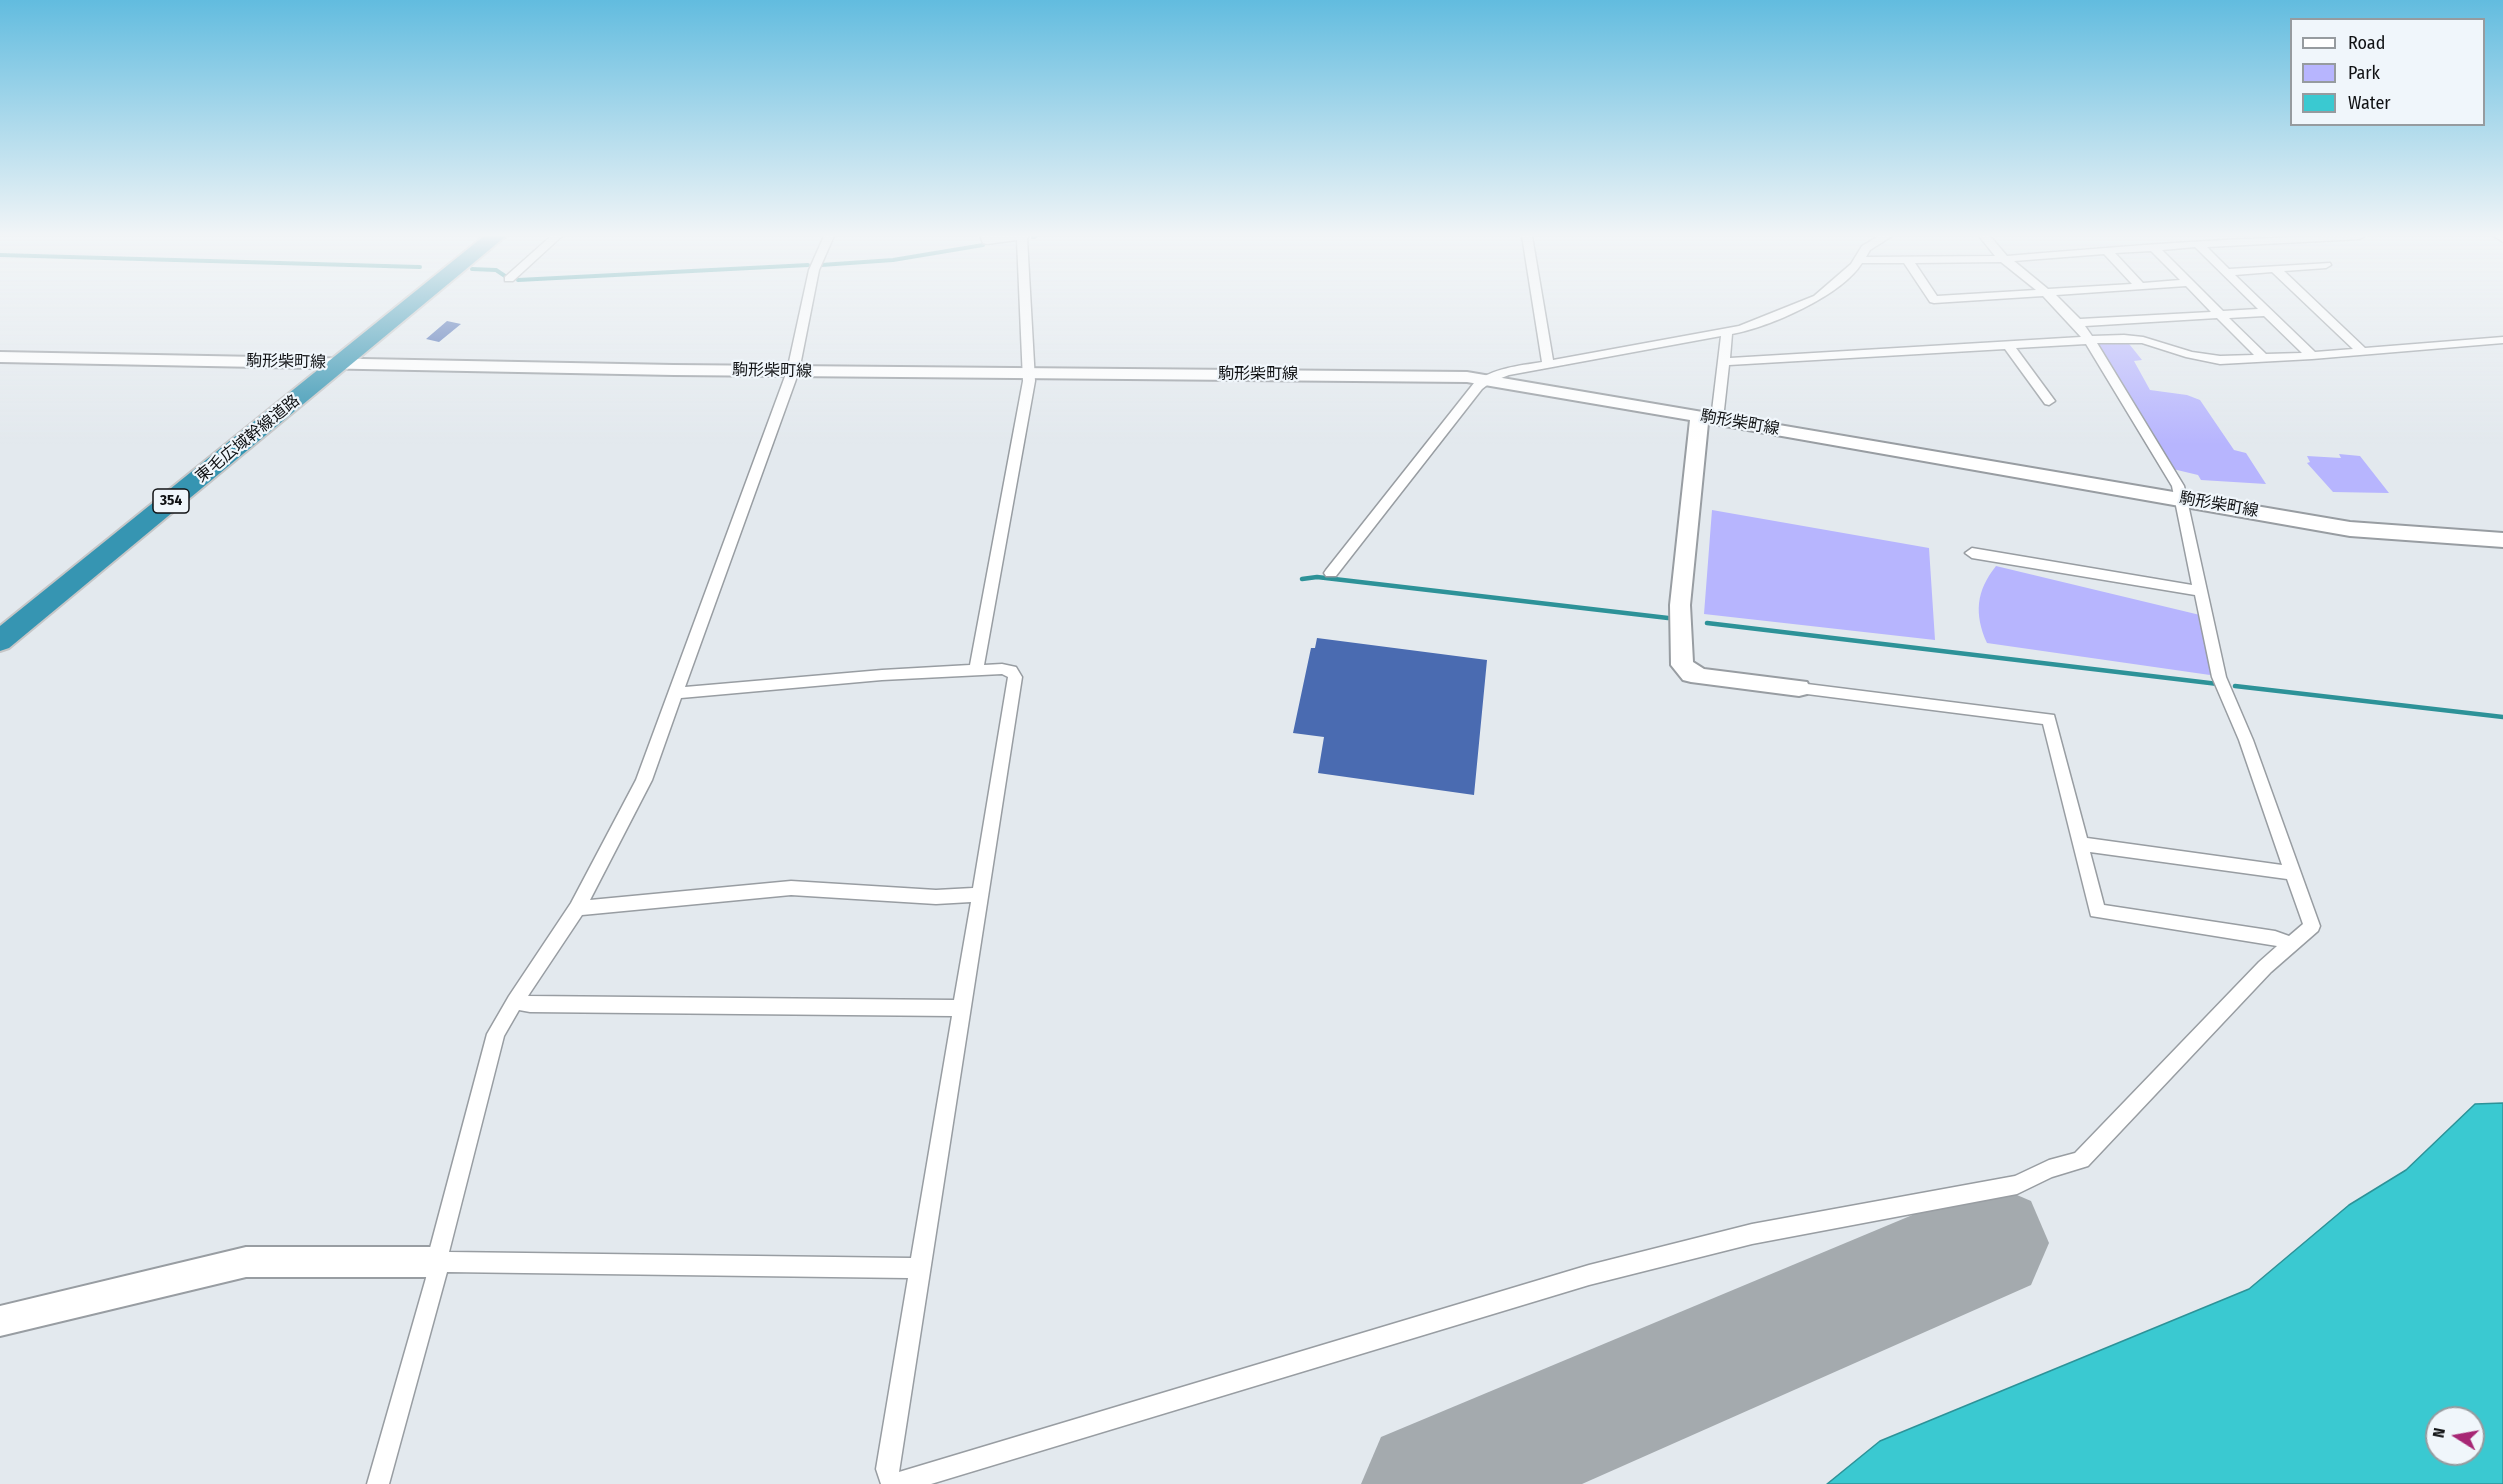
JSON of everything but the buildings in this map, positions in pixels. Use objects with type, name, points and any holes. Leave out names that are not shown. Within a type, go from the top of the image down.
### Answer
[{"type":"highway","name":"東毛広域幹線道路","points":[[0,641],[402,305]]},
{"type":"highway","name":"東毛広域幹線道路","points":[[0,628],[408,305]]},
{"type":"main road","name":"駒形柴町線","points":[[0,357],[793,371],[1487,379],[2367,531],[2424,537],[2503,540]]},
{"type":"main road","points":[[1708,418],[1680,605],[1681,661],[1688,672],[1704,677],[1799,688]]},
{"type":"main road","points":[[0,1321],[246,1262],[437,1262]]},
{"type":"street","points":[[378,1484],[436,1278],[437,1262],[496,1034],[515,1001],[577,908],[635,801],[793,371],[807,305]]},
{"type":"street","points":[[976,670],[1029,373],[1026,305]]},
{"type":"street","points":[[1538,305],[1548,364]]},
{"type":"street","points":[[1331,573],[1478,386],[1487,379],[1506,372],[1742,329],[1805,305]]},
{"type":"street","points":[[675,693],[882,675],[976,670],[1002,669],[1011,671],[1015,677],[922,1268],[887,1470],[890,1479],[896,1484],[1589,1275],[1752,1234],[2017,1185],[2049,1169],[2080,1160],[2289,944],[2312,926],[2246,740],[2219,677],[2178,486],[2090,340],[2059,305]]},
{"type":"street","points":[[2210,305],[2263,358]]},
{"type":"street","points":[[2260,305],[2312,356]]},
{"type":"street","points":[[2313,305],[2362,352]]},
{"type":"street","points":[[2077,323],[2267,312]]},
{"type":"street","points":[[1708,418],[1723,362],[1727,332]]},
{"type":"street","points":[[1723,362],[2139,339],[2212,360],[2312,356],[2503,340]]},
{"type":"street","points":[[2008,345],[2049,401]]},
{"type":"street","points":[[1972,553],[2200,591]]},
{"type":"street","points":[[1799,688],[2049,719],[2097,911],[2276,938],[2289,944]]},
{"type":"street","points":[[2082,844],[2294,873]]},
{"type":"street","points":[[577,908],[791,888],[936,897],[980,894]]},
{"type":"street","points":[[515,1001],[530,1004],[963,1008]]},
{"type":"street","points":[[437,1262],[922,1268]]},
{"type":"green space","points":[[2126,340],[2142,360],[2134,361],[2150,390],[2187,395],[2200,400],[2234,450],[2246,453],[2266,484],[2201,480],[2198,475],[2173,469],[2097,343]]},
{"type":"green space","points":[[2339,454],[2360,456],[2389,493],[2333,492],[2307,463],[2310,462],[2307,456],[2341,458]]},
{"type":"green space","points":[[1712,510],[1929,548],[1935,640],[1704,614]]},
{"type":"green space","points":[[1996,566],[2200,615],[2215,673],[2210,675],[1987,643],[1980,622],[1979,603],[1984,584]]},
{"type":"water","points":[[2503,1103],[2503,1484],[1827,1484],[1880,1441],[2249,1289],[2349,1205],[2406,1170],[2475,1104]]},
{"type":"waterway","points":[[1302,579],[1317,577],[1668,618]]},
{"type":"waterway","points":[[1707,623],[2218,684]]},
{"type":"waterway","points":[[2235,686],[2503,717]]},
{"type":"runway","points":[[1428,1484],[1989,1243]]}]
